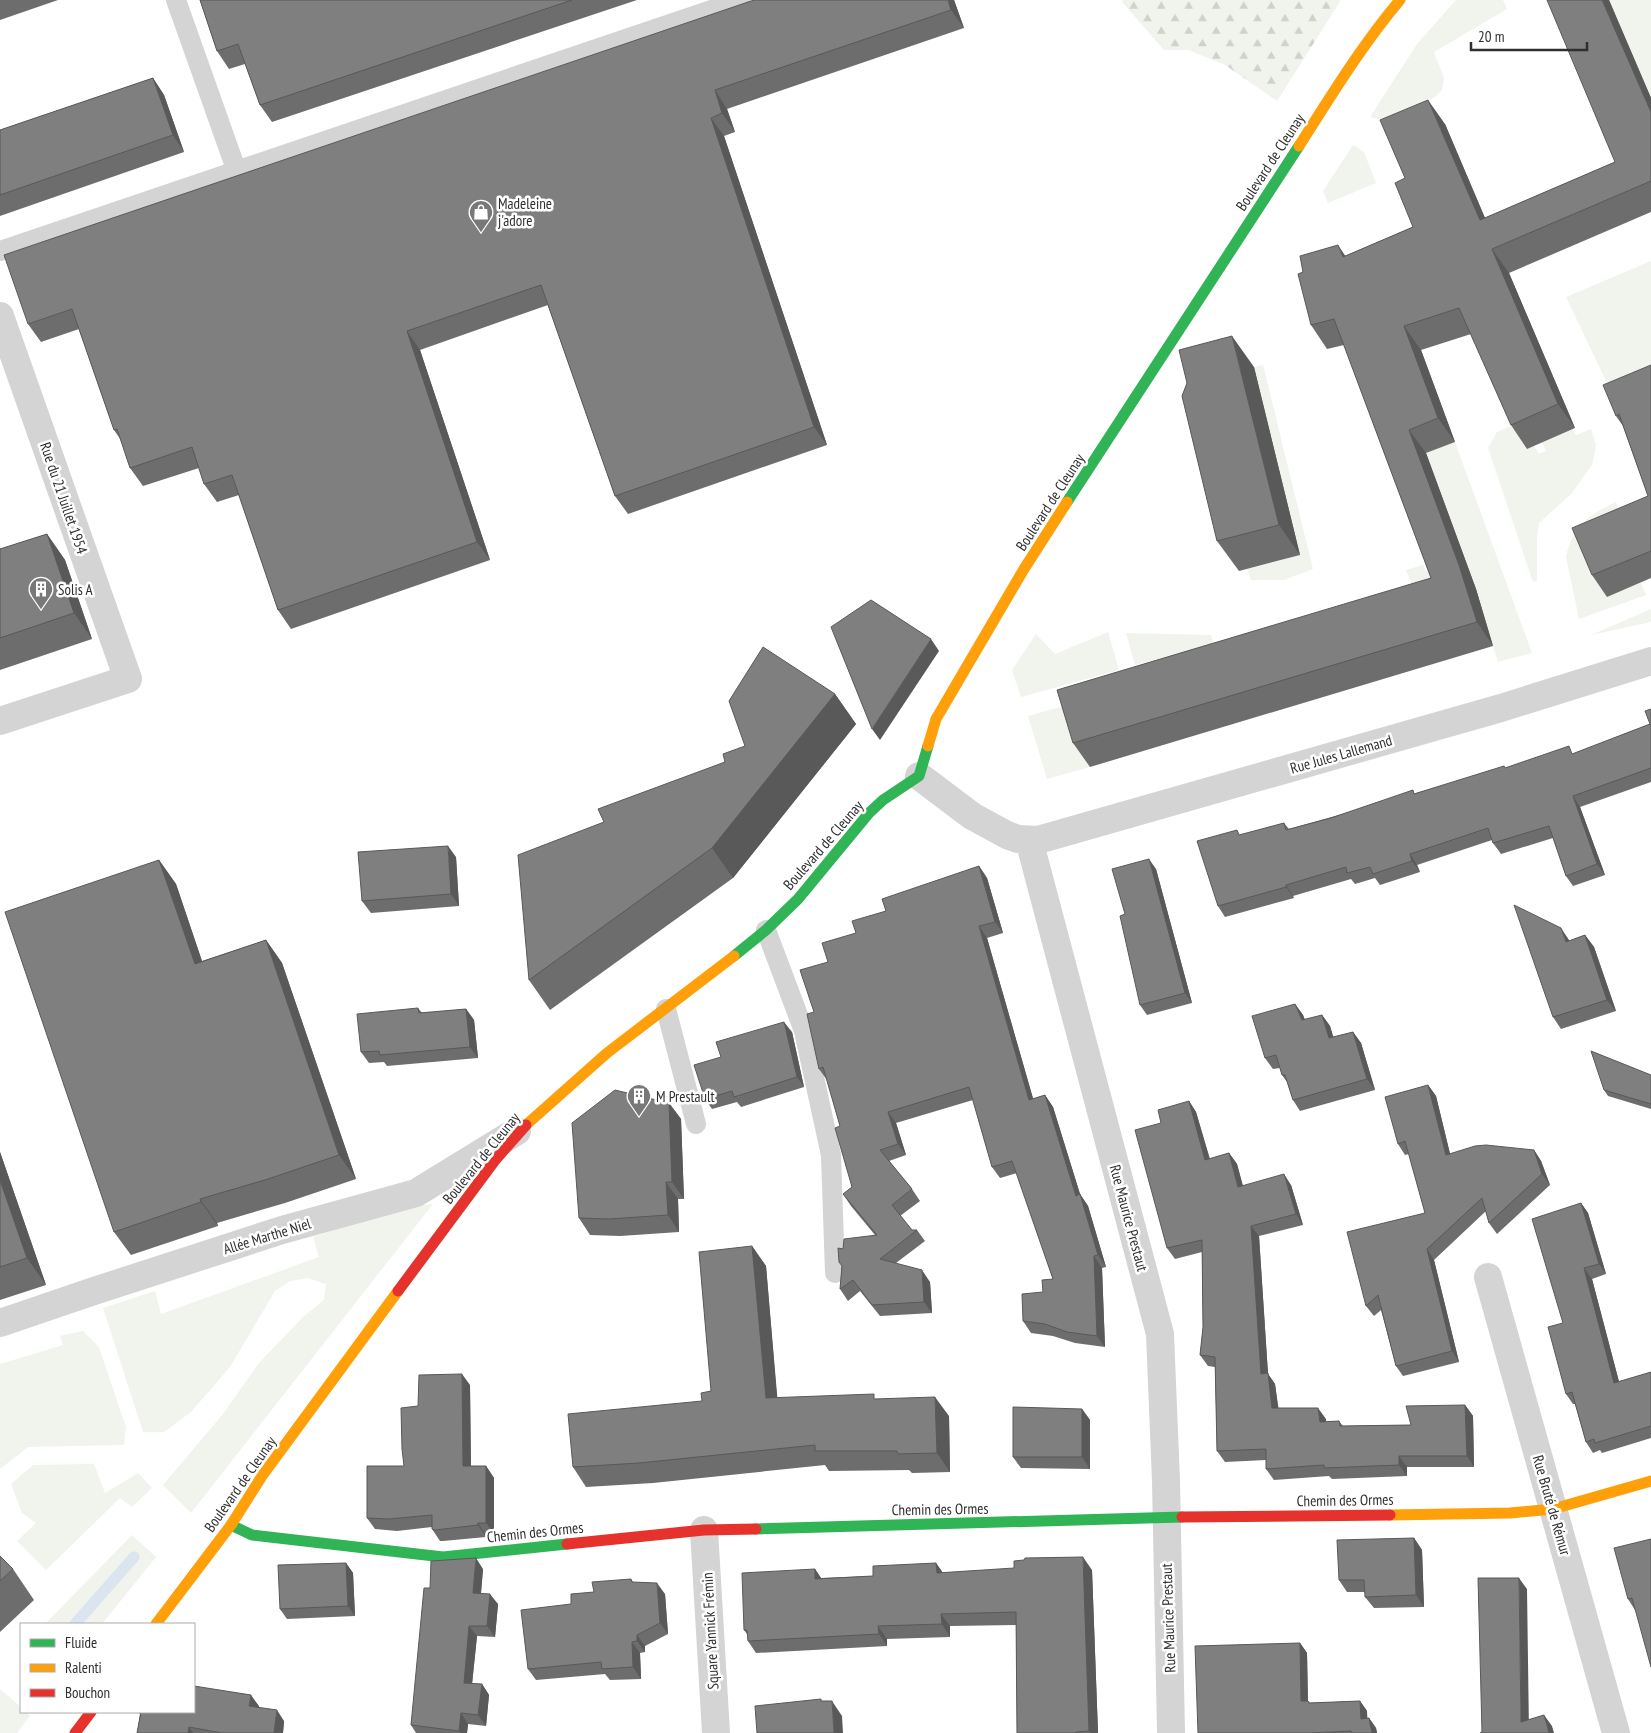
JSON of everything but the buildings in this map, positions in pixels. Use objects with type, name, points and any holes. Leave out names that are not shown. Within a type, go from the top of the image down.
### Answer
[{"type":"main road","name":"Boulevard de Cleunay","points":[[157,1623],[231,1525],[262,1476],[423,1256],[496,1159],[523,1128],[606,1053],[666,1009],[766,930],[798,899],[870,813],[883,800],[919,776],[936,719],[1024,569],[1340,82],[1384,19],[1400,0]]},
{"type":"main road","name":"Chemin des Ormes","points":[[231,1525],[252,1536],[443,1557],[704,1530],[1166,1518],[1510,1512],[1553,1509],[1651,1481]]},
{"type":"main road","points":[[75,1733],[90,1713]]},
{"type":"street","name":"Rue du 21 Juillet 1954","points":[[0,316],[128,679],[0,722]]},
{"type":"street","name":"Rue Jules Lallemand","points":[[1029,840],[1038,840],[1062,834],[1501,708],[1651,661]]},
{"type":"street","points":[[919,776],[972,816],[1007,835],[1029,840]]},
{"type":"street","name":"Rue Maurice Prestaut","points":[[1029,840],[1160,1334],[1166,1481],[1171,1733]]},
{"type":"street","name":"Allée Marthe Niel","points":[[0,1323],[282,1230],[416,1193],[523,1128]]},
{"type":"street","name":"Rue Bruté de Rémur","points":[[1488,1277],[1616,1733]]},
{"type":"street","name":"Square Yannick Frémin","points":[[704,1530],[716,1733]]},
{"type":"lane","points":[[176,0],[237,172]]},
{"type":"lane","points":[[0,252],[741,0]]},
{"type":"lane","points":[[766,930],[804,1031],[831,1155],[835,1273]]},
{"type":"lane","points":[[666,1009],[696,1124]]},
{"type":"green space","points":[[1124,0],[1341,0],[1277,101],[1225,65],[1188,50],[1164,50],[1122,2]]},
{"type":"green space","points":[[1456,0],[1503,0],[1507,9],[1434,52],[1444,78],[1442,90],[1435,97],[1382,120],[1370,117],[1417,44]]},
{"type":"green space","points":[[1609,0],[1651,0],[1651,98]]},
{"type":"green space","points":[[1353,145],[1364,152],[1376,183],[1328,203],[1323,191]]},
{"type":"green space","points":[[1651,261],[1651,393],[1618,406],[1566,297]]},
{"type":"green space","points":[[1263,365],[1313,569],[1284,580],[1251,580],[1247,569],[1300,555],[1254,367]]},
{"type":"green space","points":[[1516,424],[1539,454],[1546,451],[1542,442],[1572,429],[1576,435],[1591,429],[1596,445],[1592,465],[1571,494],[1539,523],[1537,581],[1533,582],[1488,448],[1497,432]]},
{"type":"green space","points":[[1455,442],[1532,653],[1498,662],[1493,646],[1418,600],[1406,570],[1423,565],[1426,571],[1464,557],[1426,453]]},
{"type":"green space","points":[[1616,502],[1628,532],[1607,596],[1641,583],[1646,595],[1579,619],[1566,557],[1569,546],[1583,523],[1597,512]]},
{"type":"green space","points":[[1651,609],[1651,622],[1591,635]]},
{"type":"green space","points":[[1108,632],[1119,670],[1021,697],[1012,670],[1036,634],[1055,654]]},
{"type":"green space","points":[[1126,633],[1211,635],[1214,644],[1135,665]]},
{"type":"green space","points":[[1123,689],[1074,714],[1090,767],[1047,779],[1028,716]]},
{"type":"green space","points":[[433,1204],[191,1513],[163,1485],[223,1414],[259,1363],[304,1316],[324,1300],[326,1284],[308,1278],[290,1281],[275,1291],[230,1367],[191,1412],[164,1432],[143,1432],[103,1308],[155,1291],[161,1314],[319,1257],[313,1237],[395,1209]]},
{"type":"green space","points":[[83,1331],[99,1347],[126,1427],[124,1445],[28,1447],[0,1469],[0,1364],[63,1345],[60,1336]]},
{"type":"green space","points":[[94,1464],[105,1493],[138,1473],[152,1488],[132,1507],[120,1498],[46,1570],[17,1541],[36,1523],[22,1513],[11,1484],[33,1465]]},
{"type":"green space","points":[[132,1535],[156,1557],[103,1623],[46,1623]]},
{"type":"green space","points":[[0,1689],[20,1706],[20,1713],[27,1713],[30,1716],[17,1733],[0,1733]]},
{"type":"waterway","points":[[76,1623],[134,1557]]},
{"type":"traffic: fast","points":[[1067,502],[1299,146]]},
{"type":"traffic: fast","points":[[734,956],[766,930],[798,899],[869,813],[883,800],[919,776],[928,746]]},
{"type":"traffic: fast","points":[[756,1529],[1182,1517]]},
{"type":"traffic: fast","points":[[231,1525],[252,1535],[443,1557],[567,1544]]},
{"type":"traffic: slow","points":[[1299,146],[1360,53],[1400,0]]},
{"type":"traffic: slow","points":[[928,746],[936,719],[1024,569],[1067,502]]},
{"type":"traffic: slow","points":[[526,1125],[607,1053],[734,956]]},
{"type":"traffic: slow","points":[[157,1623],[231,1525],[262,1476],[398,1291]]},
{"type":"traffic: slow","points":[[1390,1515],[1510,1513],[1553,1509],[1651,1481]]},
{"type":"traffic: jam","points":[[398,1291],[496,1159],[526,1125]]},
{"type":"traffic: jam","points":[[1182,1517],[1390,1515]]},
{"type":"traffic: jam","points":[[567,1544],[704,1530],[756,1529]]},
{"type":"traffic: jam","points":[[75,1733],[90,1713]]},
{"type":"place","name":"Madeleine j'adore","points":[[481,233]]},
{"type":"place","name":"Solis A","points":[[41,610]]},
{"type":"place","name":"M Prestault","points":[[639,1117]]}]
